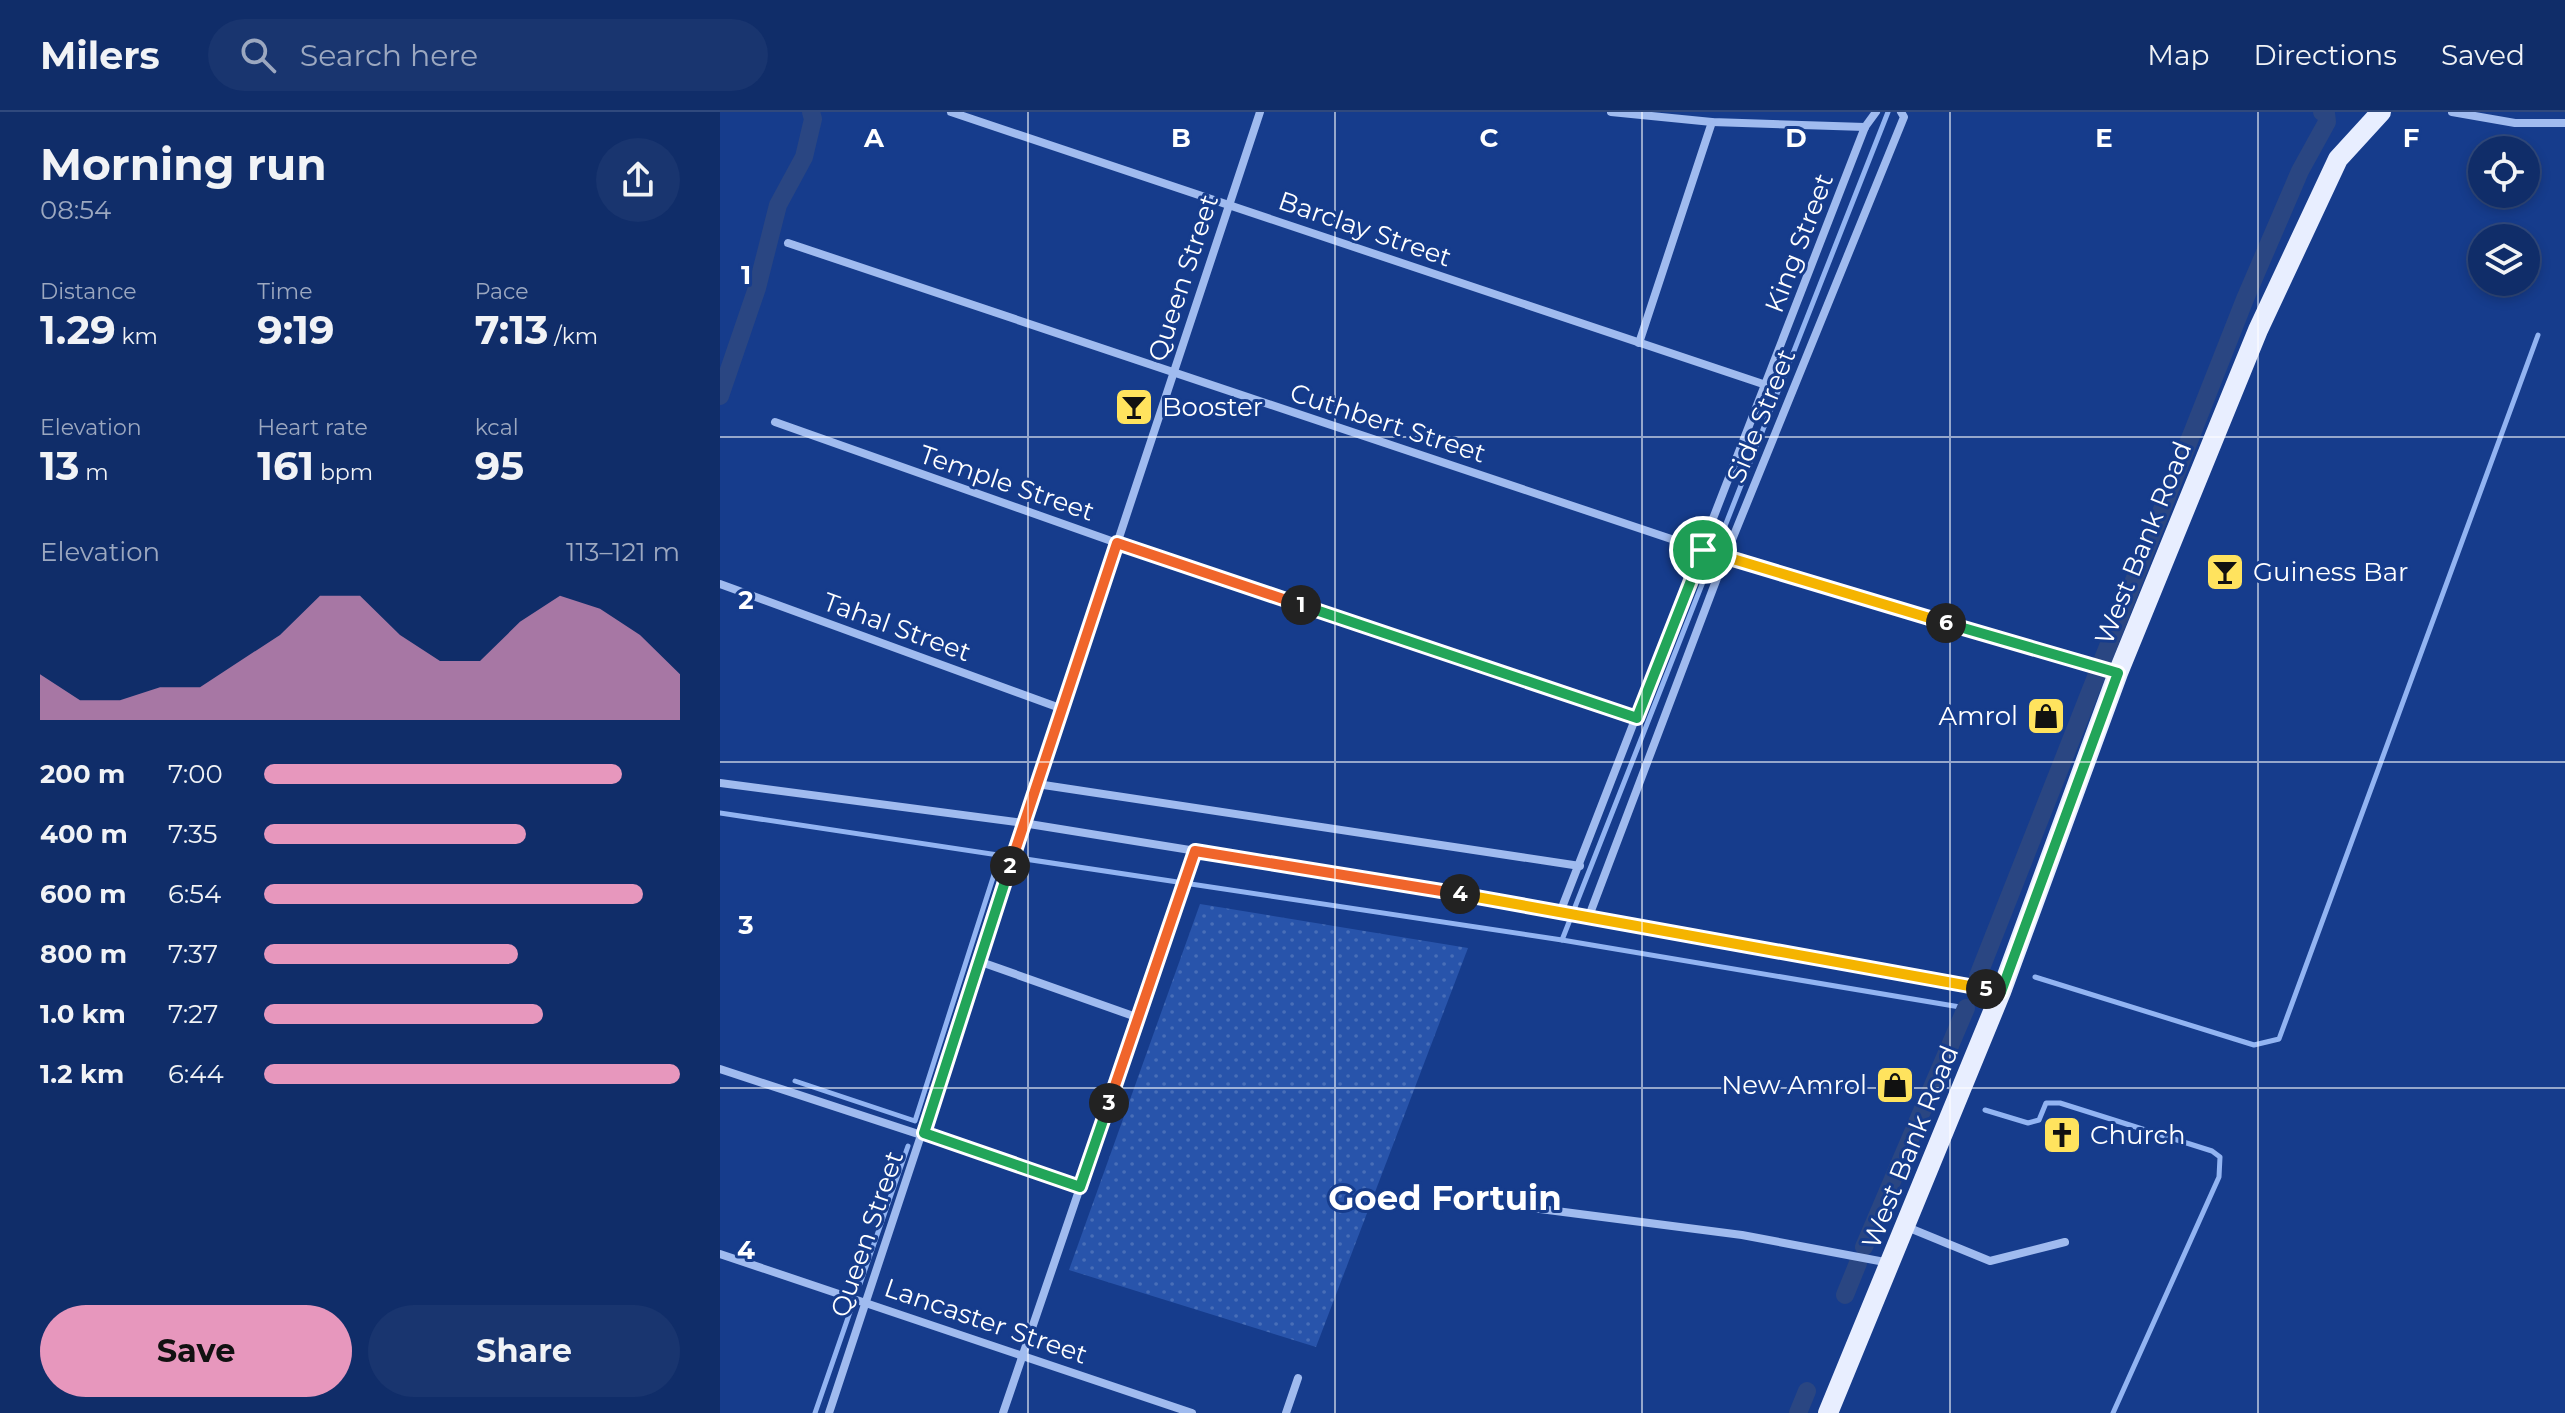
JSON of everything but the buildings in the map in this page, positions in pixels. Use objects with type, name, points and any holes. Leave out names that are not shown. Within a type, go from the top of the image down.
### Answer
[{"type":"main road","name":"West Bank Road","points":[[1828,1413],[2001,992],[2118,673],[2285,273],[2338,159],[2381,112]]},
{"type":"street","name":"Barclay Street","points":[[951,112],[1766,385]]},
{"type":"street","name":"Queen Street","points":[[829,1413],[864,1301],[981,962],[1060,708],[1260,112]]},
{"type":"street","points":[[1611,112],[1712,122],[1865,127]]},
{"type":"street","name":"King Street","points":[[1561,910],[1704,550],[1865,127],[1876,112]]},
{"type":"street","name":"Side Street","points":[[1589,916],[1723,557],[1904,117],[1901,112]]},
{"type":"street","points":[[2452,112],[2515,123],[2565,123]]},
{"type":"street","points":[[1639,343],[1712,122]]},
{"type":"street","name":"Cuthbert Street","points":[[788,243],[1723,557],[2118,673]]},
{"type":"street","name":"Temple Street","points":[[775,422],[1117,543],[1637,718]]},
{"type":"street","name":"Tahal Street","points":[[720,584],[1060,708]]},
{"type":"street","points":[[720,783],[1023,823],[1561,910],[2001,992]]},
{"type":"street","points":[[1037,784],[1580,866]]},
{"type":"street","points":[[1003,1413],[1195,851]]},
{"type":"street","points":[[981,962],[1139,1018]]},
{"type":"street","points":[[720,1069],[924,1133],[1080,1187]]},
{"type":"street","points":[[1517,1206],[1770,1239],[1891,1263]]},
{"type":"street","points":[[1906,1227],[1990,1261],[2065,1242]]},
{"type":"street","name":"Lancaster Street","points":[[720,1254],[1192,1413]]},
{"type":"street","points":[[1286,1413],[1298,1378]]},
{"type":"shaded area","points":[[1200,904],[1468,948],[1316,1347],[1069,1270]]},
{"type":"waterway","points":[[720,396],[757,288],[778,205],[804,157],[813,119],[811,112]]},
{"type":"waterway","points":[[1562,940],[1888,112]]},
{"type":"waterway","points":[[1978,976],[2245,299],[2300,171],[2327,122],[2326,113],[2322,112]]},
{"type":"waterway","points":[[2035,977],[2254,1045],[2279,1039],[2538,335]]},
{"type":"waterway","points":[[720,813],[1562,940],[1966,1008]]},
{"type":"waterway","points":[[795,1081],[915,1121],[1000,856]]},
{"type":"waterway","points":[[1864,1247],[1966,1008]]},
{"type":"waterway","points":[[1985,1110],[2028,1123],[2039,1120],[2046,1103],[2060,1103],[2212,1151],[2220,1157],[2219,1177],[2113,1413]]},
{"type":"waterway","points":[[860,1284],[908,1146]]},
{"type":"waterway","points":[[1845,1295],[1858,1263]]},
{"type":"waterway","points":[[815,1413],[850,1312]]},
{"type":"waterway","points":[[1798,1413],[1807,1391]]},
{"type":"place","name":"Booster","points":[[1134,407]]},
{"type":"place","name":"Guiness Bar","points":[[2225,572]]},
{"type":"place","name":"Amrol","points":[[2046,716]]},
{"type":"place","name":"New Amrol","points":[[1895,1085]]},
{"type":"place","name":"Church","points":[[2062,1135]]},
{"type":"district","name":"Goed Fortuin","points":[[1445,1198]]},
{"type":"route","points":[[1117,543],[1637,718],[1703,550],[2118,673],[2001,992],[1561,910],[1195,851],[1080,1187],[924,1133],[1060,708],[1117,543]]}]
